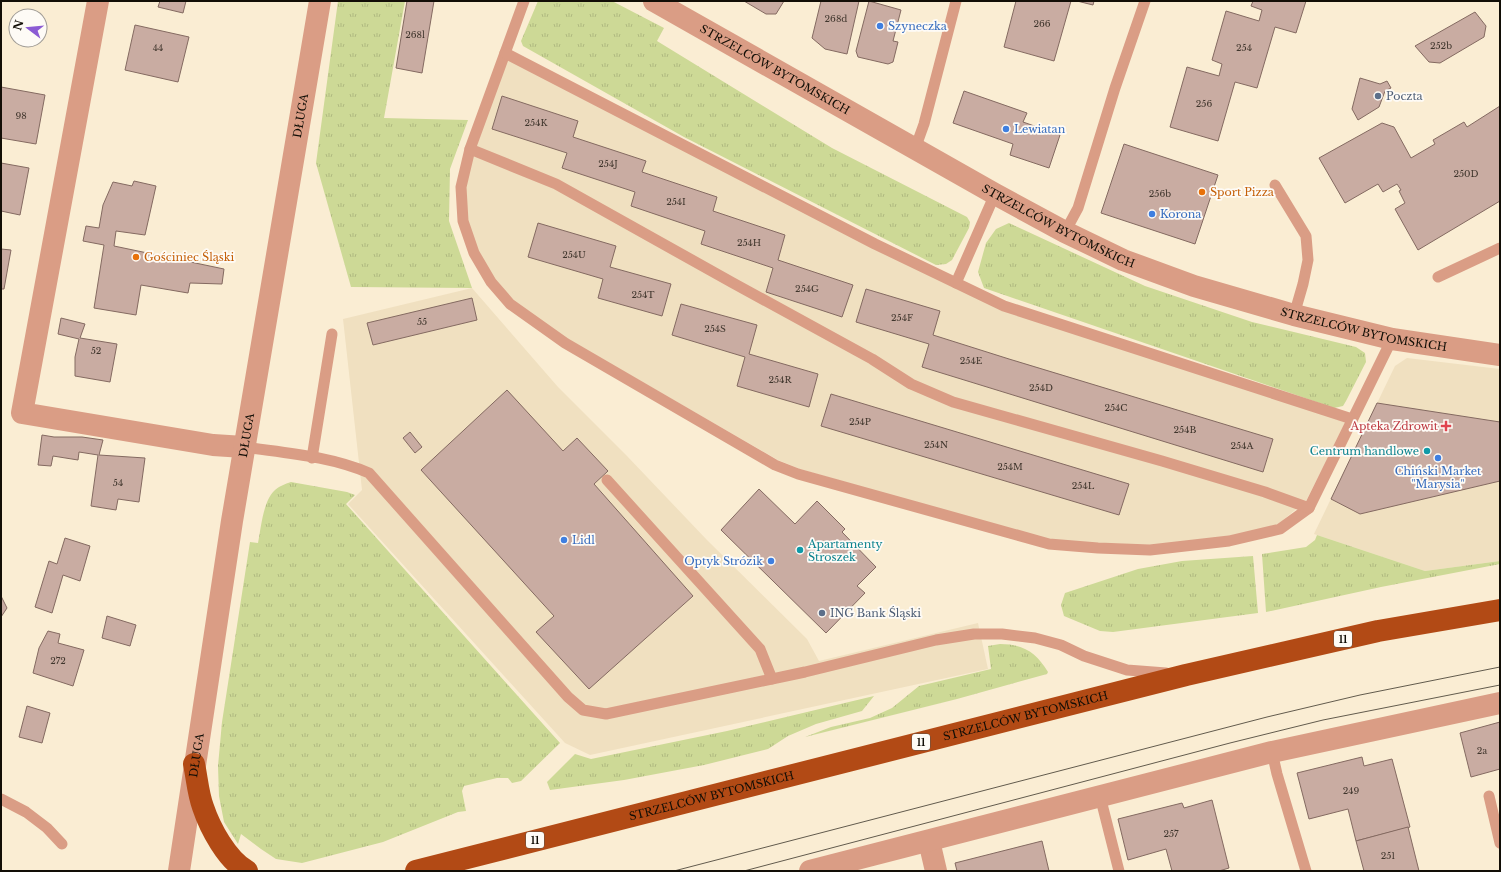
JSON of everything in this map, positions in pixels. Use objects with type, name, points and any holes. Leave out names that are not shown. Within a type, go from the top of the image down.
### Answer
[{"type":"highway","name":"STRZELCÓW BYTOMSKICH","points":[[416,871],[1186,675],[1378,631],[1500,610]]},
{"type":"highway","points":[[194,764],[203,807],[219,841],[239,867],[247,871]]},
{"type":"street","points":[[98,1],[22,414],[213,445],[244,447]]},
{"type":"street","name":"DŁUGA","points":[[178,871],[244,447],[320,1]]},
{"type":"street","name":"STRZELCÓW BYTOMSKICH","points":[[654,1],[995,194],[1065,232],[1124,260],[1194,286],[1294,314],[1392,338],[1500,355]]},
{"type":"street","points":[[810,871],[1272,752],[1500,703]]},
{"type":"street","points":[[928,841],[936,871]]},
{"type":"lane","points":[[524,1],[470,150],[461,186],[463,221],[474,253],[490,282],[510,304],[564,343],[775,465],[798,474],[1049,544],[1150,550],[1229,541],[1280,529],[1309,508],[1392,338]]},
{"type":"lane","points":[[915,149],[924,124],[956,1]]},
{"type":"lane","points":[[1065,232],[1078,208],[1114,88],[1145,1]]},
{"type":"lane","points":[[506,53],[874,244],[1004,306],[1352,419]]},
{"type":"lane","points":[[470,150],[556,184],[733,283],[872,358],[911,384],[953,402],[1162,461],[1265,492],[1309,508]]},
{"type":"lane","points":[[1275,185],[1306,236],[1308,260],[1294,314]]},
{"type":"lane","points":[[956,283],[995,194]]},
{"type":"lane","points":[[1438,277],[1500,248]]},
{"type":"lane","points":[[312,458],[332,334]]},
{"type":"lane","points":[[244,447],[354,466],[368,473],[568,697],[583,710],[606,714],[805,672],[936,640],[974,634],[1002,634],[1035,638],[1061,645],[1084,656],[1127,670],[1186,675]]},
{"type":"lane","points":[[607,480],[760,649],[772,679]]},
{"type":"lane","points":[[1272,752],[1277,774],[1306,871]]},
{"type":"lane","points":[[1100,796],[1119,871]]},
{"type":"lane","points":[[1488,796],[1500,843]]},
{"type":"lane","points":[[1,799],[26,812],[47,828],[62,844]]},
{"type":"shaded area","points":[[507,55],[955,286],[1346,421],[1306,501],[1277,525],[1228,537],[1153,545],[1050,541],[800,469],[778,460],[566,338],[513,302],[493,281],[476,252],[466,219],[463,188]]},
{"type":"shaded area","points":[[472,288],[558,387],[627,456],[707,540],[807,639],[819,661],[978,623],[988,669],[590,755],[565,743],[348,504],[362,490],[343,319]]},
{"type":"shaded area","points":[[1407,358],[1500,369],[1500,561],[1425,571],[1314,534],[1395,366]]},
{"type":"green space","points":[[338,1],[405,1],[384,118],[468,120],[450,169],[449,221],[472,288],[351,287],[316,163]]},
{"type":"green space","points":[[538,1],[612,1],[664,28],[657,41],[832,148],[967,217],[970,222],[969,228],[952,260],[946,264],[936,265],[684,137],[523,46],[521,41]]},
{"type":"green space","points":[[1009,223],[1145,286],[1252,322],[1356,347],[1365,353],[1366,362],[1343,406],[1334,408],[984,288],[978,272],[986,243],[996,229]]},
{"type":"green space","points":[[291,482],[347,492],[355,495],[346,504],[560,743],[521,781],[512,783],[508,778],[497,778],[464,786],[462,791],[466,811],[458,812],[383,842],[302,863],[276,859],[241,834],[238,844],[224,822],[219,796],[218,766],[222,722],[250,542],[258,543],[265,508],[270,496],[284,484]]},
{"type":"green space","points":[[1317,535],[1425,571],[1500,561],[1500,564],[1381,587],[1266,612],[1262,554],[1306,547],[1315,540]]},
{"type":"green space","points":[[1253,556],[1258,613],[1113,632],[1100,631],[1064,616],[1061,605],[1065,593],[1138,569],[1182,561]]},
{"type":"green space","points":[[1008,644],[1028,650],[1039,659],[1048,672],[1047,674],[957,699],[805,737],[831,727],[870,718],[892,708],[919,686],[991,669],[988,646]]},
{"type":"green space","points":[[874,696],[862,711],[816,724],[788,736],[768,749],[704,765],[624,780],[550,790],[547,782],[575,754],[591,759],[727,731]]},
{"type":"building","points":[[160,1],[186,1],[183,13],[158,7]]},
{"type":"building","points":[[407,1],[434,1],[422,73],[396,68]]},
{"type":"building","points":[[744,1],[784,1],[776,14],[766,14]]},
{"type":"building","points":[[821,1],[859,1],[847,54],[825,49],[812,38]]},
{"type":"building","name":"Szyneczka","points":[[869,1],[901,10],[893,41],[898,42],[893,62],[888,64],[858,57],[856,51]]},
{"type":"building","points":[[1016,1],[1071,1],[1054,61],[1004,47]]},
{"type":"building","points":[[1077,1],[1094,1],[1093,5]]},
{"type":"building","points":[[1253,1],[1306,1],[1296,33],[1275,27],[1257,88],[1235,82],[1218,141],[1170,127],[1187,67],[1219,76],[1222,64],[1212,60],[1226,11],[1259,21],[1262,10],[1251,6]]},
{"type":"building","points":[[1475,12],[1486,26],[1484,37],[1440,63],[1429,62],[1415,46]]},
{"type":"building","points":[[135,25],[189,37],[178,82],[125,70]]},
{"type":"building","points":[[1360,78],[1380,84],[1387,81],[1391,88],[1385,91],[1379,107],[1358,120],[1352,109]]},
{"type":"building","points":[[1,87],[45,95],[36,144],[1,138]]},
{"type":"building","name":"Lewiatan","points":[[964,91],[1027,113],[1023,122],[1060,135],[1049,168],[1010,155],[1013,144],[953,123]]},
{"type":"building","points":[[502,96],[578,121],[573,137],[646,161],[642,172],[717,197],[713,211],[785,235],[778,260],[853,285],[842,317],[766,292],[773,268],[701,244],[705,231],[631,206],[635,192],[562,168],[567,153],[492,129]]},
{"type":"building","points":[[1500,106],[1500,201],[1418,250],[1395,209],[1405,203],[1399,191],[1401,190],[1397,184],[1383,192],[1378,184],[1345,203],[1319,158],[1382,123],[1394,127],[1411,158],[1435,144],[1433,140],[1464,122],[1467,127]]},
{"type":"building","points":[[1124,144],[1218,175],[1195,244],[1101,213]]},
{"type":"building","points":[[1,163],[29,168],[20,215],[1,211]]},
{"type":"building","name":"Gościniec Śląski","points":[[134,181],[156,186],[145,235],[116,231],[114,246],[224,269],[222,284],[190,283],[188,293],[141,285],[136,315],[94,308],[104,245],[83,241],[86,226],[99,228],[103,205],[113,182],[132,186]]},
{"type":"building","points":[[538,223],[616,246],[610,267],[671,284],[662,316],[598,298],[603,279],[528,257]]},
{"type":"building","points":[[1,249],[11,250],[4,289],[1,289]]},
{"type":"building","points":[[866,289],[940,311],[933,335],[1273,439],[1263,472],[922,367],[929,344],[856,322]]},
{"type":"building","points":[[472,298],[477,320],[373,345],[367,323]]},
{"type":"building","points":[[681,304],[757,325],[749,354],[818,374],[809,407],[737,386],[745,357],[672,335]]},
{"type":"building","points":[[61,318],[85,324],[80,338],[117,344],[110,382],[75,376],[75,357],[79,339],[58,334]]},
{"type":"building","name":"Lidl","points":[[507,390],[563,451],[577,438],[608,471],[594,484],[693,596],[589,689],[536,632],[554,616],[421,470]]},
{"type":"building","points":[[831,394],[1129,484],[1119,515],[821,426]]},
{"type":"building","name":"Centrum handlowe","points":[[1377,403],[1500,422],[1500,481],[1360,514],[1331,499]]},
{"type":"building","points":[[410,432],[422,447],[415,453],[403,438]]},
{"type":"building","points":[[42,435],[54,437],[82,437],[103,440],[99,455],[145,458],[139,502],[118,499],[116,510],[91,506],[98,455],[79,452],[78,460],[53,456],[51,466],[38,465]]},
{"type":"building","name":"Apartamenty Stroszek","points":[[759,489],[795,524],[817,501],[845,529],[842,532],[876,567],[857,586],[865,593],[826,633],[721,530]]},
{"type":"building","points":[[65,538],[90,546],[80,581],[63,575],[52,613],[35,607],[49,561],[57,564]]},
{"type":"building","points":[[1,596],[7,608],[1,617]]},
{"type":"building","points":[[107,616],[136,625],[130,646],[102,638]]},
{"type":"building","points":[[48,631],[60,634],[58,643],[84,650],[73,686],[33,673],[39,648]]},
{"type":"building","points":[[27,706],[50,713],[42,743],[19,737]]},
{"type":"building","points":[[1500,722],[1500,769],[1471,777],[1460,733]]},
{"type":"building","points":[[1362,757],[1364,766],[1392,759],[1410,827],[1356,841],[1348,809],[1309,819],[1297,773]]},
{"type":"building","points":[[1212,800],[1229,868],[1219,871],[1172,871],[1166,849],[1128,860],[1118,819],[1182,803],[1184,808]]},
{"type":"building","points":[[1408,827],[1419,871],[1364,871],[1356,841]]},
{"type":"building","points":[[1042,841],[1049,871],[957,871],[955,863]]},
{"type":"tram line","points":[[674,871],[1267,717],[1360,695],[1500,667]]},
{"type":"tram line","points":[[744,871],[1230,743],[1323,720],[1500,685]]},
{"type":"place","name":"Szyneczka","points":[[880,26]]},
{"type":"place","name":"Poczta","points":[[1378,96]]},
{"type":"place","name":"Lewiatan","points":[[1006,129]]},
{"type":"place","name":"Sport Pizza","points":[[1202,192]]},
{"type":"place","name":"Korona","points":[[1152,214]]},
{"type":"place","name":"Gościniec Śląski","points":[[136,257]]},
{"type":"place","name":"Apteka Zdrowit","points":[[1446,426]]},
{"type":"place","name":"Centrum handlowe","points":[[1427,451]]},
{"type":"place","name":"Chiński Market \"Marysia\"","points":[[1438,458]]},
{"type":"place","name":"Lidl","points":[[564,540]]},
{"type":"place","name":"Apartamenty Stroszek","points":[[800,550]]},
{"type":"place","name":"Optyk Strózik","points":[[771,561]]},
{"type":"place","name":"ING Bank Śląski","points":[[822,613]]}]
